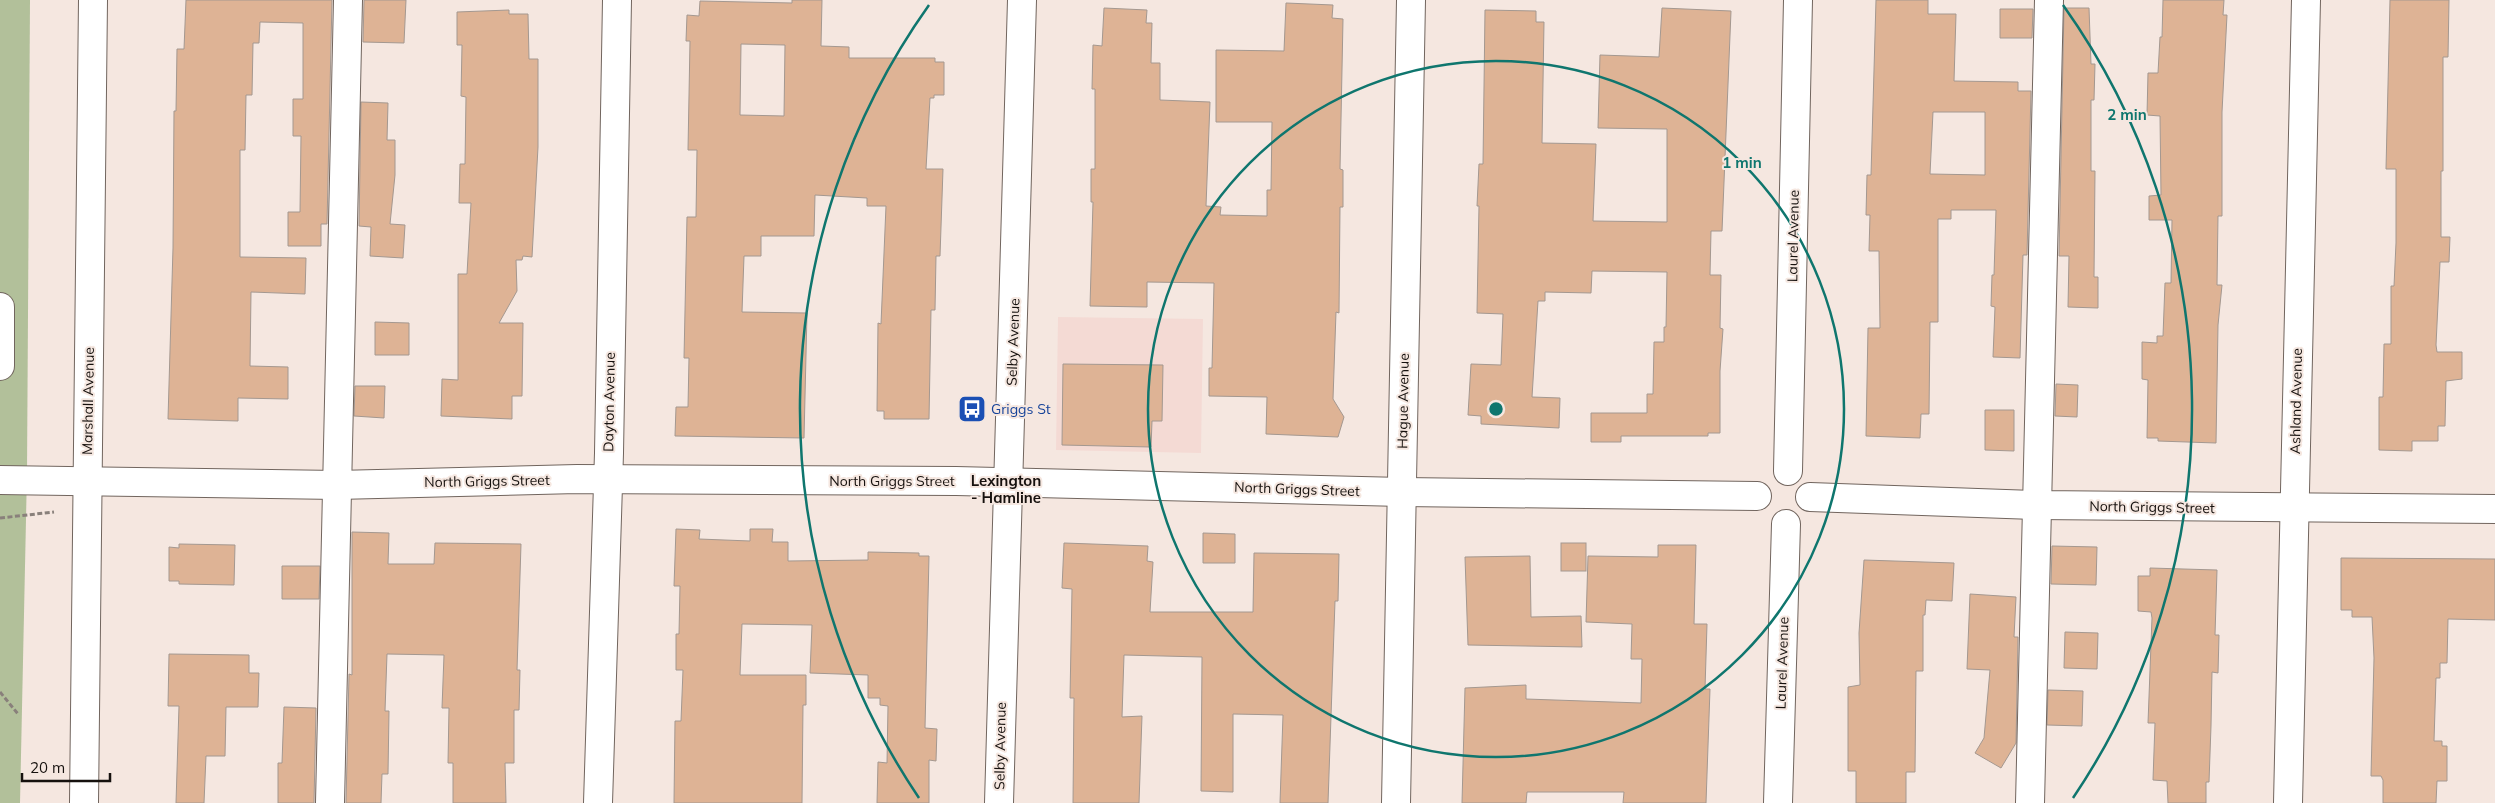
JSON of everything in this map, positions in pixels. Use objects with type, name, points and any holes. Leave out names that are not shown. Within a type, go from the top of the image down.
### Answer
[{"type":"street","name":"Marshall Avenue","points":[[84,803],[93,0]]},
{"type":"street","points":[[330,803],[348,0]]},
{"type":"street","name":"Dayton Avenue","points":[[598,803],[608,479],[616,0]]},
{"type":"street","name":"Selby Avenue","points":[[999,803],[1006,525],[1010,482],[1022,0]]},
{"type":"street","name":"Hague Avenue","points":[[1396,803],[1411,0]]},
{"type":"street","name":"Laurel Avenue","points":[[1788,471],[1798,0]]},
{"type":"street","points":[[2030,803],[2049,0]]},
{"type":"street","name":"Ashland Avenue","points":[[2288,803],[2306,0]]},
{"type":"street","points":[[0,307],[0,366]]},
{"type":"street","points":[[1788,471],[1802,478],[1807,486],[1810,497],[1807,509],[1802,515],[1786,524],[1768,519],[1758,505],[1757,496],[1763,480],[1774,472],[1788,471]]},
{"type":"street","name":"North Griggs Street","points":[[0,480],[338,485],[608,479],[1010,482],[1402,492],[1757,496]]},
{"type":"street","name":"North Griggs Street","points":[[1810,497],[2038,505],[2294,509],[2495,509]]},
{"type":"street","name":"Laurel Avenue","points":[[1778,803],[1786,524]]},
{"type":"path","points":[[0,518],[54,512]]},
{"type":"path","points":[[0,692],[18,714]]},
{"type":"shaded area","points":[[1058,317],[1203,319],[1201,453],[1056,450]]},
{"type":"green space","points":[[0,0],[30,0],[27,472],[20,803],[0,803]]},
{"type":"building","points":[[186,0],[332,0],[327,224],[321,224],[321,246],[288,246],[288,212],[300,212],[301,136],[293,136],[293,99],[303,99],[303,23],[260,22],[259,43],[253,43],[252,95],[246,95],[245,150],[240,150],[240,257],[306,258],[305,294],[251,292],[250,366],[288,367],[288,399],[238,398],[238,421],[168,419],[173,248],[174,111],[176,111],[177,49],[184,49]]},
{"type":"building","points":[[364,0],[406,0],[404,43],[363,42]]},
{"type":"building","points":[[792,0],[822,0],[821,46],[849,47],[849,58],[935,58],[935,62],[944,62],[944,95],[934,95],[934,98],[930,98],[926,169],[943,169],[940,256],[936,256],[935,310],[931,310],[929,419],[884,419],[884,411],[877,411],[878,323],[881,324],[886,206],[867,206],[867,198],[815,195],[814,236],[761,236],[761,256],[744,256],[742,312],[807,313],[804,438],[675,436],[676,407],[688,407],[689,358],[684,358],[687,217],[696,217],[697,150],[688,150],[690,41],[686,41],[687,15],[699,16],[700,1],[792,3]],"holes":[[[741,44],[785,45],[784,116],[740,115]]]},
{"type":"building","points":[[1876,0],[1928,0],[1928,14],[1956,14],[1954,81],[2018,82],[2018,91],[2031,91],[2027,255],[2023,255],[2020,358],[1993,357],[1995,307],[1991,306],[1996,210],[1951,210],[1951,219],[1938,219],[1938,322],[1930,322],[1929,414],[1921,414],[1920,438],[1866,436],[1868,328],[1880,328],[1879,251],[1869,251],[1870,215],[1866,215],[1867,175],[1871,175]],"holes":[[[1933,112],[1985,112],[1985,175],[1930,174]]]},
{"type":"building","points":[[2163,0],[2224,0],[2223,15],[2227,15],[2222,112],[2222,216],[2218,216],[2217,285],[2222,285],[2218,325],[2216,443],[2158,441],[2158,438],[2147,438],[2148,380],[2142,379],[2142,342],[2157,343],[2157,336],[2163,336],[2165,283],[2171,283],[2172,220],[2149,220],[2149,196],[2161,195],[2160,116],[2147,115],[2148,73],[2158,73],[2160,37],[2162,37]]},
{"type":"building","points":[[2390,0],[2449,0],[2448,57],[2443,57],[2441,237],[2450,237],[2449,262],[2440,262],[2436,345],[2437,352],[2462,352],[2462,379],[2446,381],[2445,426],[2438,426],[2438,441],[2412,441],[2412,451],[2379,450],[2379,397],[2383,397],[2384,344],[2391,344],[2391,286],[2394,286],[2396,243],[2396,169],[2386,169]]},
{"type":"building","points":[[1286,3],[1333,5],[1332,18],[1343,19],[1340,169],[1343,170],[1343,207],[1340,207],[1339,313],[1336,312],[1333,399],[1344,417],[1338,437],[1266,434],[1267,397],[1209,396],[1209,368],[1212,368],[1214,283],[1147,282],[1147,307],[1090,306],[1093,202],[1091,202],[1091,169],[1095,169],[1095,89],[1092,89],[1093,45],[1102,46],[1104,8],[1147,10],[1146,23],[1152,23],[1151,63],[1160,63],[1160,100],[1210,102],[1206,206],[1221,207],[1220,215],[1267,216],[1267,190],[1271,190],[1272,122],[1216,122],[1216,50],[1284,51]]},
{"type":"building","points":[[1662,8],[1731,11],[1722,231],[1711,231],[1710,275],[1721,275],[1720,328],[1723,329],[1720,371],[1720,433],[1708,433],[1708,436],[1621,436],[1621,442],[1591,442],[1591,413],[1647,413],[1647,394],[1653,394],[1654,342],[1664,342],[1667,272],[1592,271],[1591,293],[1545,292],[1545,301],[1538,301],[1532,397],[1560,398],[1559,428],[1481,424],[1481,416],[1468,415],[1471,364],[1501,365],[1503,314],[1477,313],[1479,206],[1477,206],[1479,164],[1483,164],[1485,10],[1536,11],[1536,22],[1544,22],[1542,143],[1596,144],[1593,221],[1667,222],[1667,129],[1598,128],[1600,55],[1659,57]]},
{"type":"building","points":[[2064,8],[2089,8],[2091,64],[2095,64],[2094,100],[2091,100],[2091,171],[2095,171],[2094,277],[2098,277],[2098,308],[2068,307],[2069,256],[2059,256]]},
{"type":"building","points":[[2000,9],[2033,9],[2032,38],[2000,38]]},
{"type":"building","points":[[509,10],[509,14],[528,14],[529,59],[538,59],[538,147],[532,257],[523,256],[522,260],[516,260],[517,291],[499,323],[523,323],[522,396],[512,396],[512,419],[441,416],[442,379],[458,380],[458,274],[467,274],[471,203],[459,203],[460,164],[465,164],[466,97],[461,96],[462,45],[457,45],[457,12]]},
{"type":"building","points":[[361,102],[388,103],[387,140],[395,140],[395,175],[390,224],[405,225],[403,258],[370,256],[371,227],[359,226]]},
{"type":"building","points":[[375,322],[409,323],[409,355],[375,355]]},
{"type":"building","points":[[1063,364],[1163,365],[1162,421],[1152,421],[1151,447],[1062,445]]},
{"type":"building","points":[[2056,384],[2078,385],[2077,417],[2055,416]]},
{"type":"building","points":[[355,386],[385,386],[384,418],[354,416]]},
{"type":"building","points":[[1985,410],[2014,410],[2014,451],[1985,450]]},
{"type":"building","points":[[676,529],[700,530],[699,539],[750,541],[750,529],[773,529],[772,542],[788,542],[788,561],[868,560],[868,552],[919,553],[919,556],[929,556],[925,728],[937,729],[936,761],[929,760],[929,803],[877,803],[878,762],[887,763],[888,706],[880,705],[880,698],[868,698],[868,675],[810,673],[812,625],[742,624],[740,675],[806,675],[806,705],[803,705],[802,803],[674,803],[675,721],[681,721],[683,670],[676,670],[676,634],[679,634],[680,586],[674,586]]},
{"type":"building","points":[[352,532],[389,533],[388,564],[434,564],[435,543],[521,544],[517,670],[520,670],[519,710],[514,710],[514,763],[505,763],[506,803],[453,803],[453,763],[448,763],[449,708],[442,708],[444,655],[387,654],[385,711],[389,711],[388,774],[382,774],[381,803],[346,803],[349,674],[352,675]]},
{"type":"building","points":[[1203,533],[1235,534],[1235,563],[1203,563]]},
{"type":"building","points":[[1064,543],[1148,546],[1147,561],[1153,562],[1150,612],[1253,612],[1254,553],[1339,554],[1338,601],[1335,601],[1328,803],[1280,803],[1283,715],[1233,714],[1233,792],[1201,791],[1202,657],[1124,655],[1122,717],[1142,716],[1139,803],[1073,803],[1074,698],[1070,698],[1072,589],[1062,588]]},
{"type":"building","points":[[1561,543],[1586,543],[1586,571],[1561,571]]},
{"type":"building","points":[[179,544],[235,545],[234,585],[179,584],[179,581],[169,581],[169,547],[179,548]]},
{"type":"building","points":[[1658,545],[1696,545],[1694,624],[1707,624],[1705,689],[1710,689],[1706,803],[1623,803],[1624,792],[1527,792],[1526,803],[1462,803],[1465,688],[1526,685],[1526,699],[1641,703],[1642,659],[1631,659],[1632,624],[1586,622],[1588,556],[1658,557]]},
{"type":"building","points":[[2052,546],[2097,547],[2096,585],[2051,584]]},
{"type":"building","points":[[1530,556],[1531,617],[1581,616],[1582,647],[1468,645],[1465,557]]},
{"type":"building","points":[[2341,558],[2495,559],[2495,620],[2448,619],[2447,663],[2440,663],[2440,678],[2436,678],[2434,741],[2442,741],[2442,746],[2447,746],[2447,781],[2437,781],[2436,803],[2383,803],[2383,780],[2381,776],[2371,776],[2374,658],[2372,617],[2352,617],[2352,610],[2341,610]]},
{"type":"building","points":[[1864,560],[1954,563],[1952,601],[1926,600],[1925,615],[1923,615],[1923,671],[1916,671],[1915,772],[1906,772],[1906,803],[1856,803],[1856,771],[1848,771],[1848,687],[1860,685],[1859,633]]},
{"type":"building","points":[[282,566],[320,566],[319,599],[282,599]]},
{"type":"building","points":[[2150,568],[2217,570],[2215,635],[2219,635],[2218,673],[2212,672],[2209,782],[2206,782],[2206,803],[2168,803],[2167,781],[2153,780],[2155,723],[2148,723],[2152,618],[2151,612],[2138,611],[2138,576],[2150,576]]},
{"type":"building","points":[[1970,594],[2016,597],[2014,637],[2018,637],[2016,743],[2001,768],[1975,753],[1984,738],[1990,670],[1967,669]]},
{"type":"building","points":[[2065,632],[2098,633],[2097,669],[2064,668]]},
{"type":"building","points":[[169,654],[249,655],[249,673],[259,673],[258,707],[226,707],[225,756],[206,756],[204,803],[176,803],[179,706],[168,706]]},
{"type":"building","points":[[2048,690],[2083,691],[2082,726],[2047,725]]},
{"type":"building","points":[[284,707],[316,708],[314,803],[278,803],[278,763],[282,763]]},
{"type":"place","name":"Griggs St","points":[[972,409]]},
{"type":"district","name":"Lexington - Hamline","points":[[1006,490]]}]
